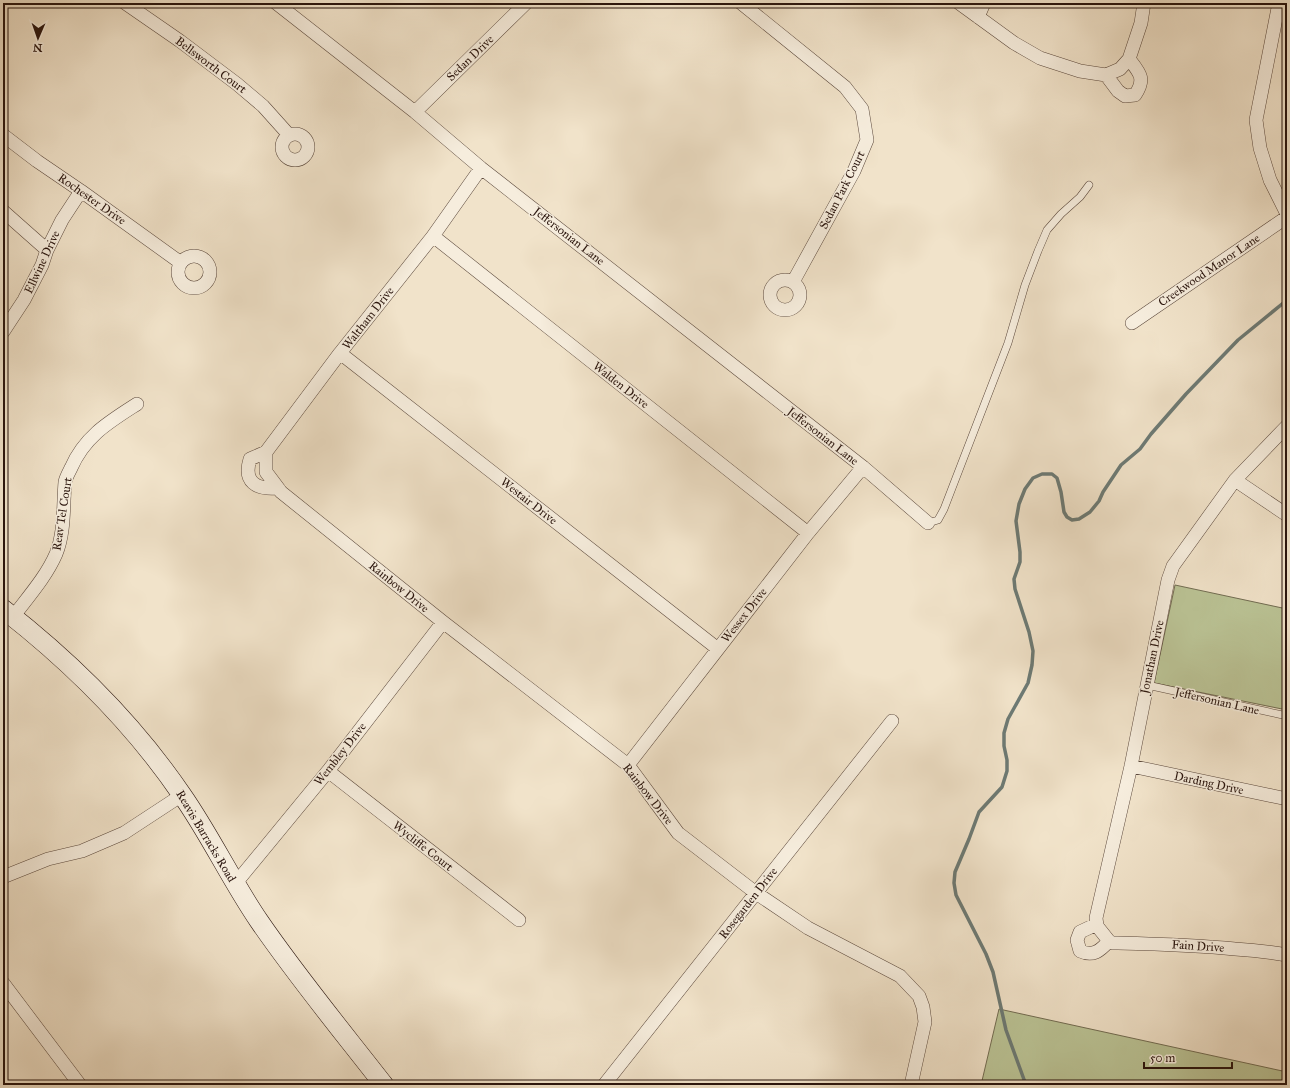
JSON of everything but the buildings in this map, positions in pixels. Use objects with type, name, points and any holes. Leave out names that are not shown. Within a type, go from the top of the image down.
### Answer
[{"type":"main road","name":"Reavis Barracks Road","points":[[8,613],[65,661],[103,698],[144,744],[182,795],[258,920],[285,958],[384,1085]]},
{"type":"street","name":"Bellsworth Court","points":[[126,3],[186,45],[263,106],[289,135]]},
{"type":"street","name":"Jeffersonian Lane","points":[[276,3],[415,112],[481,168],[863,468],[928,523]]},
{"type":"street","name":"Sedan Drive","points":[[415,112],[526,3]]},
{"type":"street","name":"Sedan Park Court","points":[[741,3],[845,86],[862,109],[867,140],[854,171],[793,282]]},
{"type":"street","points":[[959,3],[1014,43],[1040,58],[1080,71],[1106,75],[1120,69],[1129,59],[1141,23],[1144,3]]},
{"type":"street","points":[[978,17],[984,3]]},
{"type":"street","points":[[1279,3],[1256,120],[1260,148],[1270,180],[1287,216]]},
{"type":"street","points":[[1106,75],[1118,91],[1125,96],[1135,95],[1142,82],[1141,76],[1129,59]]},
{"type":"street","name":"Rochester Drive","points":[[3,135],[36,161],[81,191],[181,263]]},
{"type":"street","name":"Waltham Drive","points":[[266,452],[340,353],[433,236],[481,168]]},
{"type":"street","name":"Ellwine Drive","points":[[3,332],[24,300],[42,265],[47,250],[62,220],[81,191]]},
{"type":"street","points":[[3,211],[47,250]]},
{"type":"street","name":"Creekwood Manor Lane","points":[[1132,323],[1287,216]]},
{"type":"street","name":"Walden Drive","points":[[433,236],[808,533]]},
{"type":"street","name":"Westair Drive","points":[[340,353],[718,649]]},
{"type":"street","name":"Reav Tel Court","points":[[8,613],[46,572],[56,555],[63,520],[65,480],[77,455],[89,439],[104,425],[137,404]]},
{"type":"street","name":"Jonathan Drive","points":[[1097,924],[1096,918],[1131,766],[1168,580],[1173,566],[1235,480],[1287,426]]},
{"type":"street","points":[[266,452],[250,459],[248,467],[249,476],[251,482],[255,485],[268,489],[278,488]]},
{"type":"street","name":"Rainbow Drive","points":[[266,452],[266,472],[281,492],[443,622],[628,765],[678,833],[756,893],[808,928],[900,976],[919,996],[923,1007],[925,1022],[911,1085]]},
{"type":"street","name":"Wessex Drive","points":[[628,765],[808,533],[863,468]]},
{"type":"street","points":[[1235,480],[1287,515]]},
{"type":"street","name":"Wembley Drive","points":[[235,884],[328,771],[443,622]]},
{"type":"street","name":"Rosegarden Drive","points":[[604,1085],[892,721]]},
{"type":"street","name":"Darding Drive","points":[[1131,766],[1287,799]]},
{"type":"street","name":"Wycliffe Court","points":[[328,771],[519,920]]},
{"type":"street","points":[[3,877],[48,859],[82,851],[124,833],[182,795]]},
{"type":"street","points":[[1097,924],[1109,941],[1095,953],[1085,954],[1080,951],[1077,940],[1080,932],[1097,924]]},
{"type":"street","name":"Fain Drive","points":[[1109,941],[1118,944],[1159,944],[1214,947],[1274,952],[1287,955]]},
{"type":"street","points":[[3,983],[80,1085]]},
{"type":"lane","points":[[928,523],[938,520],[944,509],[1001,364],[1025,285],[1047,230],[1061,214],[1080,197],[1089,185]]},
{"type":"lane","name":"Jeffersonian Lane","points":[[1147,685],[1287,716]]},
{"type":"green space","points":[[1175,585],[1287,609],[1287,710],[1154,683]]},
{"type":"green space","points":[[999,1009],[1287,1072],[1287,1085],[981,1085]]},
{"type":"waterway","points":[[1026,1085],[1006,1030],[993,972],[986,954],[956,895],[954,883],[955,872],[979,812],[1002,787],[1007,771],[1004,733],[1008,719],[1028,683],[1032,665],[1033,651],[1029,632],[1015,589],[1014,579],[1020,562],[1016,521],[1019,504],[1025,489],[1033,478],[1042,474],[1052,474],[1057,478],[1064,512],[1067,517],[1072,520],[1079,519],[1090,512],[1099,501],[1103,492],[1121,465],[1140,449],[1186,394],[1238,340],[1287,300]]}]
